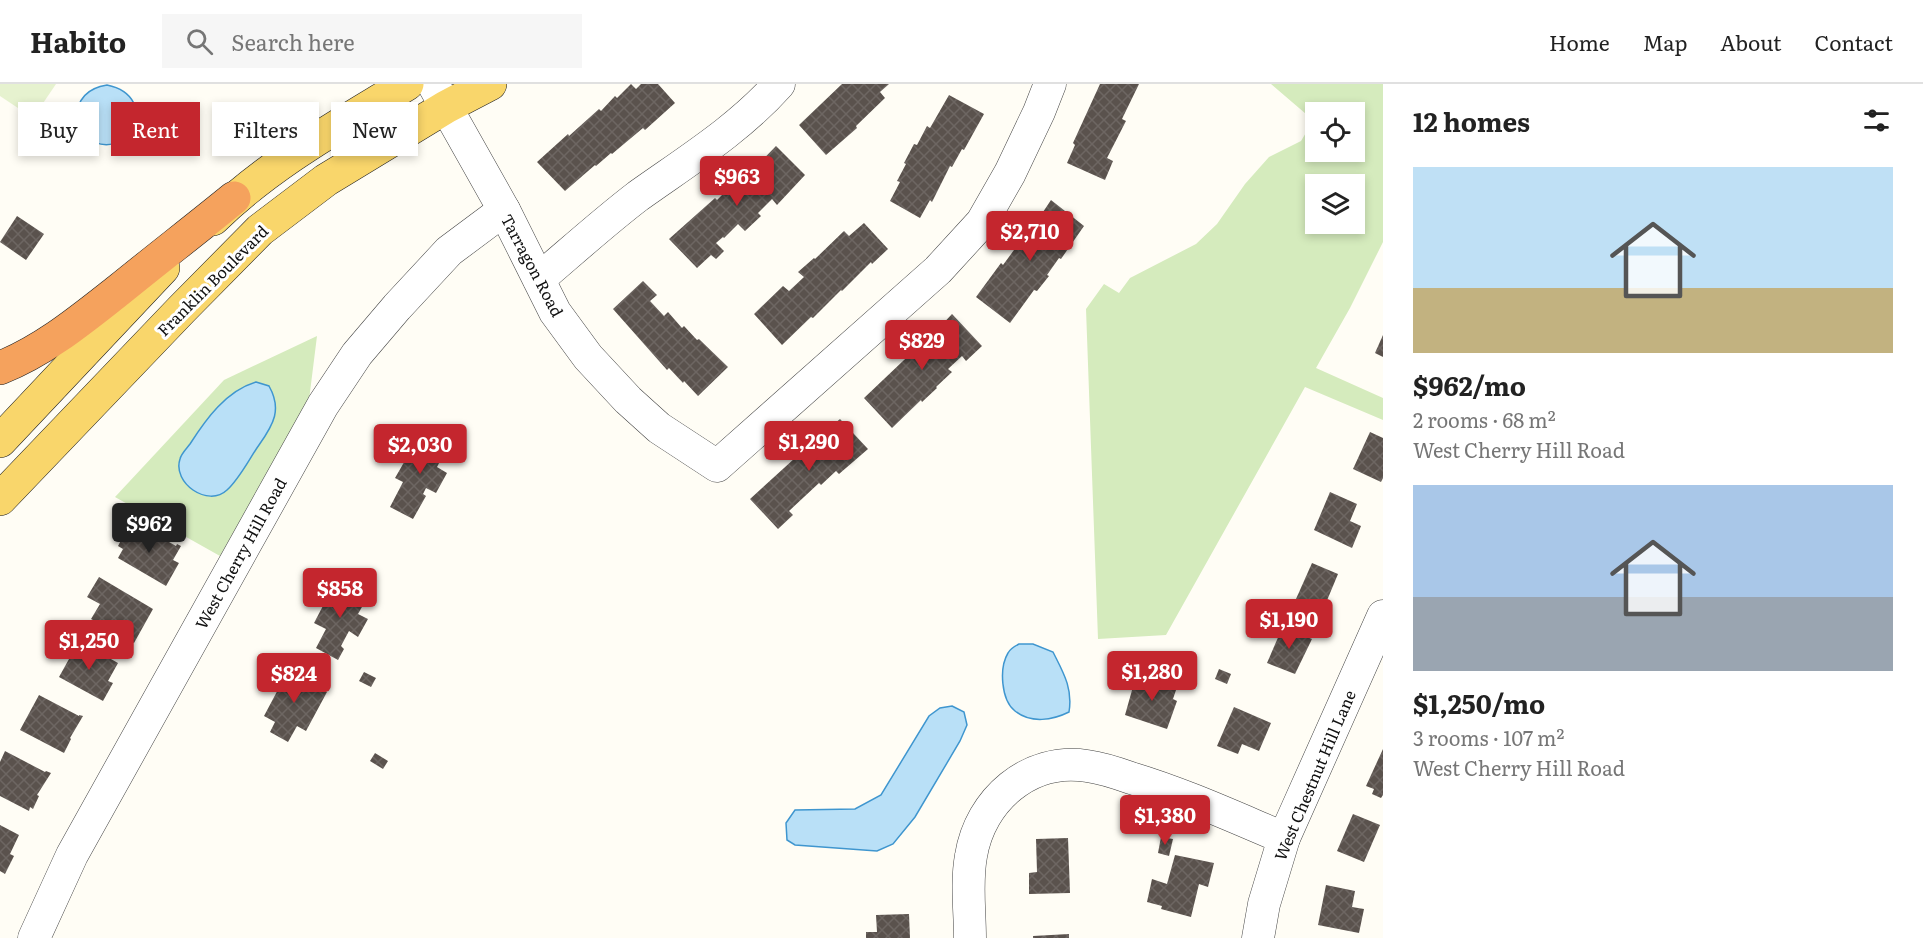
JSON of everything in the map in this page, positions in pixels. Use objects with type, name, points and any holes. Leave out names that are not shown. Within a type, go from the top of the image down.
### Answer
[{"type":"highway","points":[[0,368],[46,345],[234,198]]},
{"type":"main road","points":[[0,441],[153,278],[234,198],[308,144],[407,84]]},
{"type":"main road","name":"Franklin Boulevard","points":[[0,499],[180,309],[260,230],[440,96],[490,84]]},
{"type":"street","points":[[539,279],[636,198],[712,146],[779,84]]},
{"type":"street","name":"Tarragon Road","points":[[440,96],[504,210],[555,312],[588,357],[658,428],[717,466],[938,270],[981,222],[1010,173],[1050,84]]},
{"type":"street","name":"West Cherry Hill Road","points":[[34,938],[72,855],[323,405],[357,354],[397,307],[449,251],[504,210]]},
{"type":"street","name":"West Chestnut Hill Lane","points":[[1258,938],[1264,904],[1284,838],[1383,616]]},
{"type":"street","points":[[970,938],[970,867],[977,831],[988,810],[1003,792],[1022,778],[1046,768],[1087,765],[1114,772],[1157,786],[1284,838]]},
{"type":"green space","points":[[0,84],[56,84],[44,102],[18,102],[18,108],[0,96]]},
{"type":"green space","points":[[1271,84],[1383,84],[1383,242],[1350,308],[1316,368],[1383,398],[1383,420],[1305,387],[1166,635],[1098,639],[1086,309],[1104,284],[1119,293],[1130,278],[1196,244],[1217,224],[1245,184],[1269,157],[1301,141],[1305,134],[1305,162],[1365,162],[1365,102],[1305,102],[1305,113]]},
{"type":"green space","points":[[317,336],[309,400],[220,556],[115,497],[224,380]]},
{"type":"water","points":[[107,85],[124,92],[133,102],[111,102],[111,144],[99,144],[99,102],[80,102],[89,92]]},
{"type":"water","points":[[256,382],[269,386],[273,394],[276,409],[269,430],[227,490],[219,495],[211,496],[193,490],[181,476],[179,468],[182,455],[203,425],[226,399],[245,386]]},
{"type":"water","points":[[1019,644],[1033,644],[1053,652],[1064,673],[1070,695],[1069,712],[1049,719],[1035,719],[1021,715],[1010,706],[1004,692],[1003,667],[1009,652]]},
{"type":"water","points":[[952,706],[964,712],[967,725],[915,817],[893,844],[877,851],[795,845],[787,840],[786,823],[795,810],[855,809],[881,795],[929,716],[940,708]]},
{"type":"building","points":[[631,84],[636,89],[641,84],[658,84],[675,103],[645,130],[643,128],[565,191],[537,162],[599,109],[601,111],[615,96],[617,98]]},
{"type":"building","points":[[842,84],[889,84],[880,92],[885,98],[856,126],[857,128],[826,155],[799,125]]},
{"type":"building","points":[[1100,84],[1139,84],[1122,119],[1126,121],[1107,158],[1113,161],[1105,180],[1067,163],[1075,145],[1073,143]]},
{"type":"building","points":[[949,95],[984,114],[964,150],[962,149],[952,167],[950,166],[932,202],[930,200],[920,218],[890,201],[900,182],[897,181],[906,164],[904,163],[914,144],[917,145],[927,126],[930,128]]},
{"type":"building","points":[[776,146],[805,175],[777,205],[772,199],[758,213],[761,216],[745,231],[738,224],[716,243],[724,251],[716,259],[711,255],[697,268],[669,239],[715,198],[717,200],[732,185],[734,187],[749,174]]},
{"type":"building","points":[[1051,200],[1084,226],[1047,275],[1049,276],[1037,291],[1034,290],[1010,323],[976,297],[1001,263],[1003,265],[1028,231],[1029,233]]},
{"type":"building","points":[[17,216],[44,234],[26,260],[0,242]]},
{"type":"building","points":[[864,223],[888,249],[782,345],[754,314],[783,286],[789,291],[804,277],[798,272],[844,231],[849,236]]},
{"type":"building","points":[[643,281],[657,295],[650,301],[664,316],[668,312],[682,328],[684,326],[728,367],[698,396],[669,368],[667,370],[613,309]]},
{"type":"building","points":[[952,314],[982,346],[966,361],[962,356],[948,369],[952,372],[937,388],[892,428],[864,398],[923,342],[924,344]]},
{"type":"building","points":[[1383,335],[1383,357],[1375,353]]},
{"type":"building","points":[[840,419],[868,449],[839,474],[836,471],[821,485],[819,483],[789,511],[793,515],[778,529],[750,499],[795,458],[797,460],[814,444],[812,443]]},
{"type":"building","points":[[422,431],[448,446],[437,467],[447,473],[436,493],[426,488],[423,494],[426,496],[413,519],[390,507],[403,482],[395,478]]},
{"type":"building","points":[[1370,432],[1383,438],[1383,478],[1381,482],[1353,469]]},
{"type":"building","points":[[1330,492],[1357,504],[1350,521],[1361,526],[1352,548],[1314,530]]},
{"type":"building","points":[[136,523],[176,546],[177,544],[181,546],[173,560],[179,563],[166,586],[118,558],[123,549],[118,546],[126,531],[130,533]]},
{"type":"building","points":[[1312,563],[1338,574],[1323,610],[1296,599]]},
{"type":"building","points":[[99,577],[153,609],[134,643],[91,619],[100,604],[87,597]]},
{"type":"building","points":[[336,581],[367,598],[358,614],[368,619],[358,637],[349,631],[341,646],[344,649],[338,660],[316,648],[326,629],[314,623]]},
{"type":"building","points":[[1283,626],[1312,639],[1295,674],[1267,663]]},
{"type":"building","points":[[79,641],[118,663],[108,681],[113,683],[103,701],[59,677]]},
{"type":"building","points":[[290,667],[319,683],[316,687],[327,692],[306,731],[297,726],[288,742],[270,732],[275,722],[264,716]]},
{"type":"building","points":[[1219,669],[1231,674],[1227,684],[1215,679]]},
{"type":"building","points":[[364,672],[376,678],[371,687],[359,681]]},
{"type":"building","points":[[1136,676],[1155,683],[1157,680],[1177,687],[1173,699],[1177,701],[1167,729],[1125,715]]},
{"type":"building","points":[[39,695],[83,716],[64,753],[20,730]]},
{"type":"building","points":[[1234,707],[1271,723],[1259,751],[1242,744],[1238,754],[1217,746]]},
{"type":"building","points":[[1383,749],[1383,795],[1381,798],[1372,794],[1374,789],[1366,786]]},
{"type":"building","points":[[5,751],[51,773],[37,795],[39,796],[33,809],[30,807],[29,811],[0,796],[0,762]]},
{"type":"building","points":[[375,753],[388,761],[383,769],[370,761]]},
{"type":"building","points":[[1353,814],[1380,825],[1364,862],[1337,851]]},
{"type":"building","points":[[0,825],[19,835],[10,854],[14,856],[5,874],[0,871]]},
{"type":"building","points":[[1161,837],[1173,839],[1169,856],[1158,853]]},
{"type":"building","points":[[1068,838],[1070,893],[1029,894],[1029,873],[1037,872],[1036,839]]},
{"type":"building","points":[[1175,855],[1214,863],[1208,887],[1199,884],[1191,917],[1161,909],[1162,906],[1147,902],[1152,879],[1167,884]]},
{"type":"building","points":[[1326,885],[1355,891],[1352,907],[1364,909],[1359,933],[1318,925]]},
{"type":"building","points":[[909,914],[910,938],[866,938],[866,932],[877,932],[876,915]]},
{"type":"building","points":[[1069,934],[1069,938],[1033,938],[1033,936]]}]
